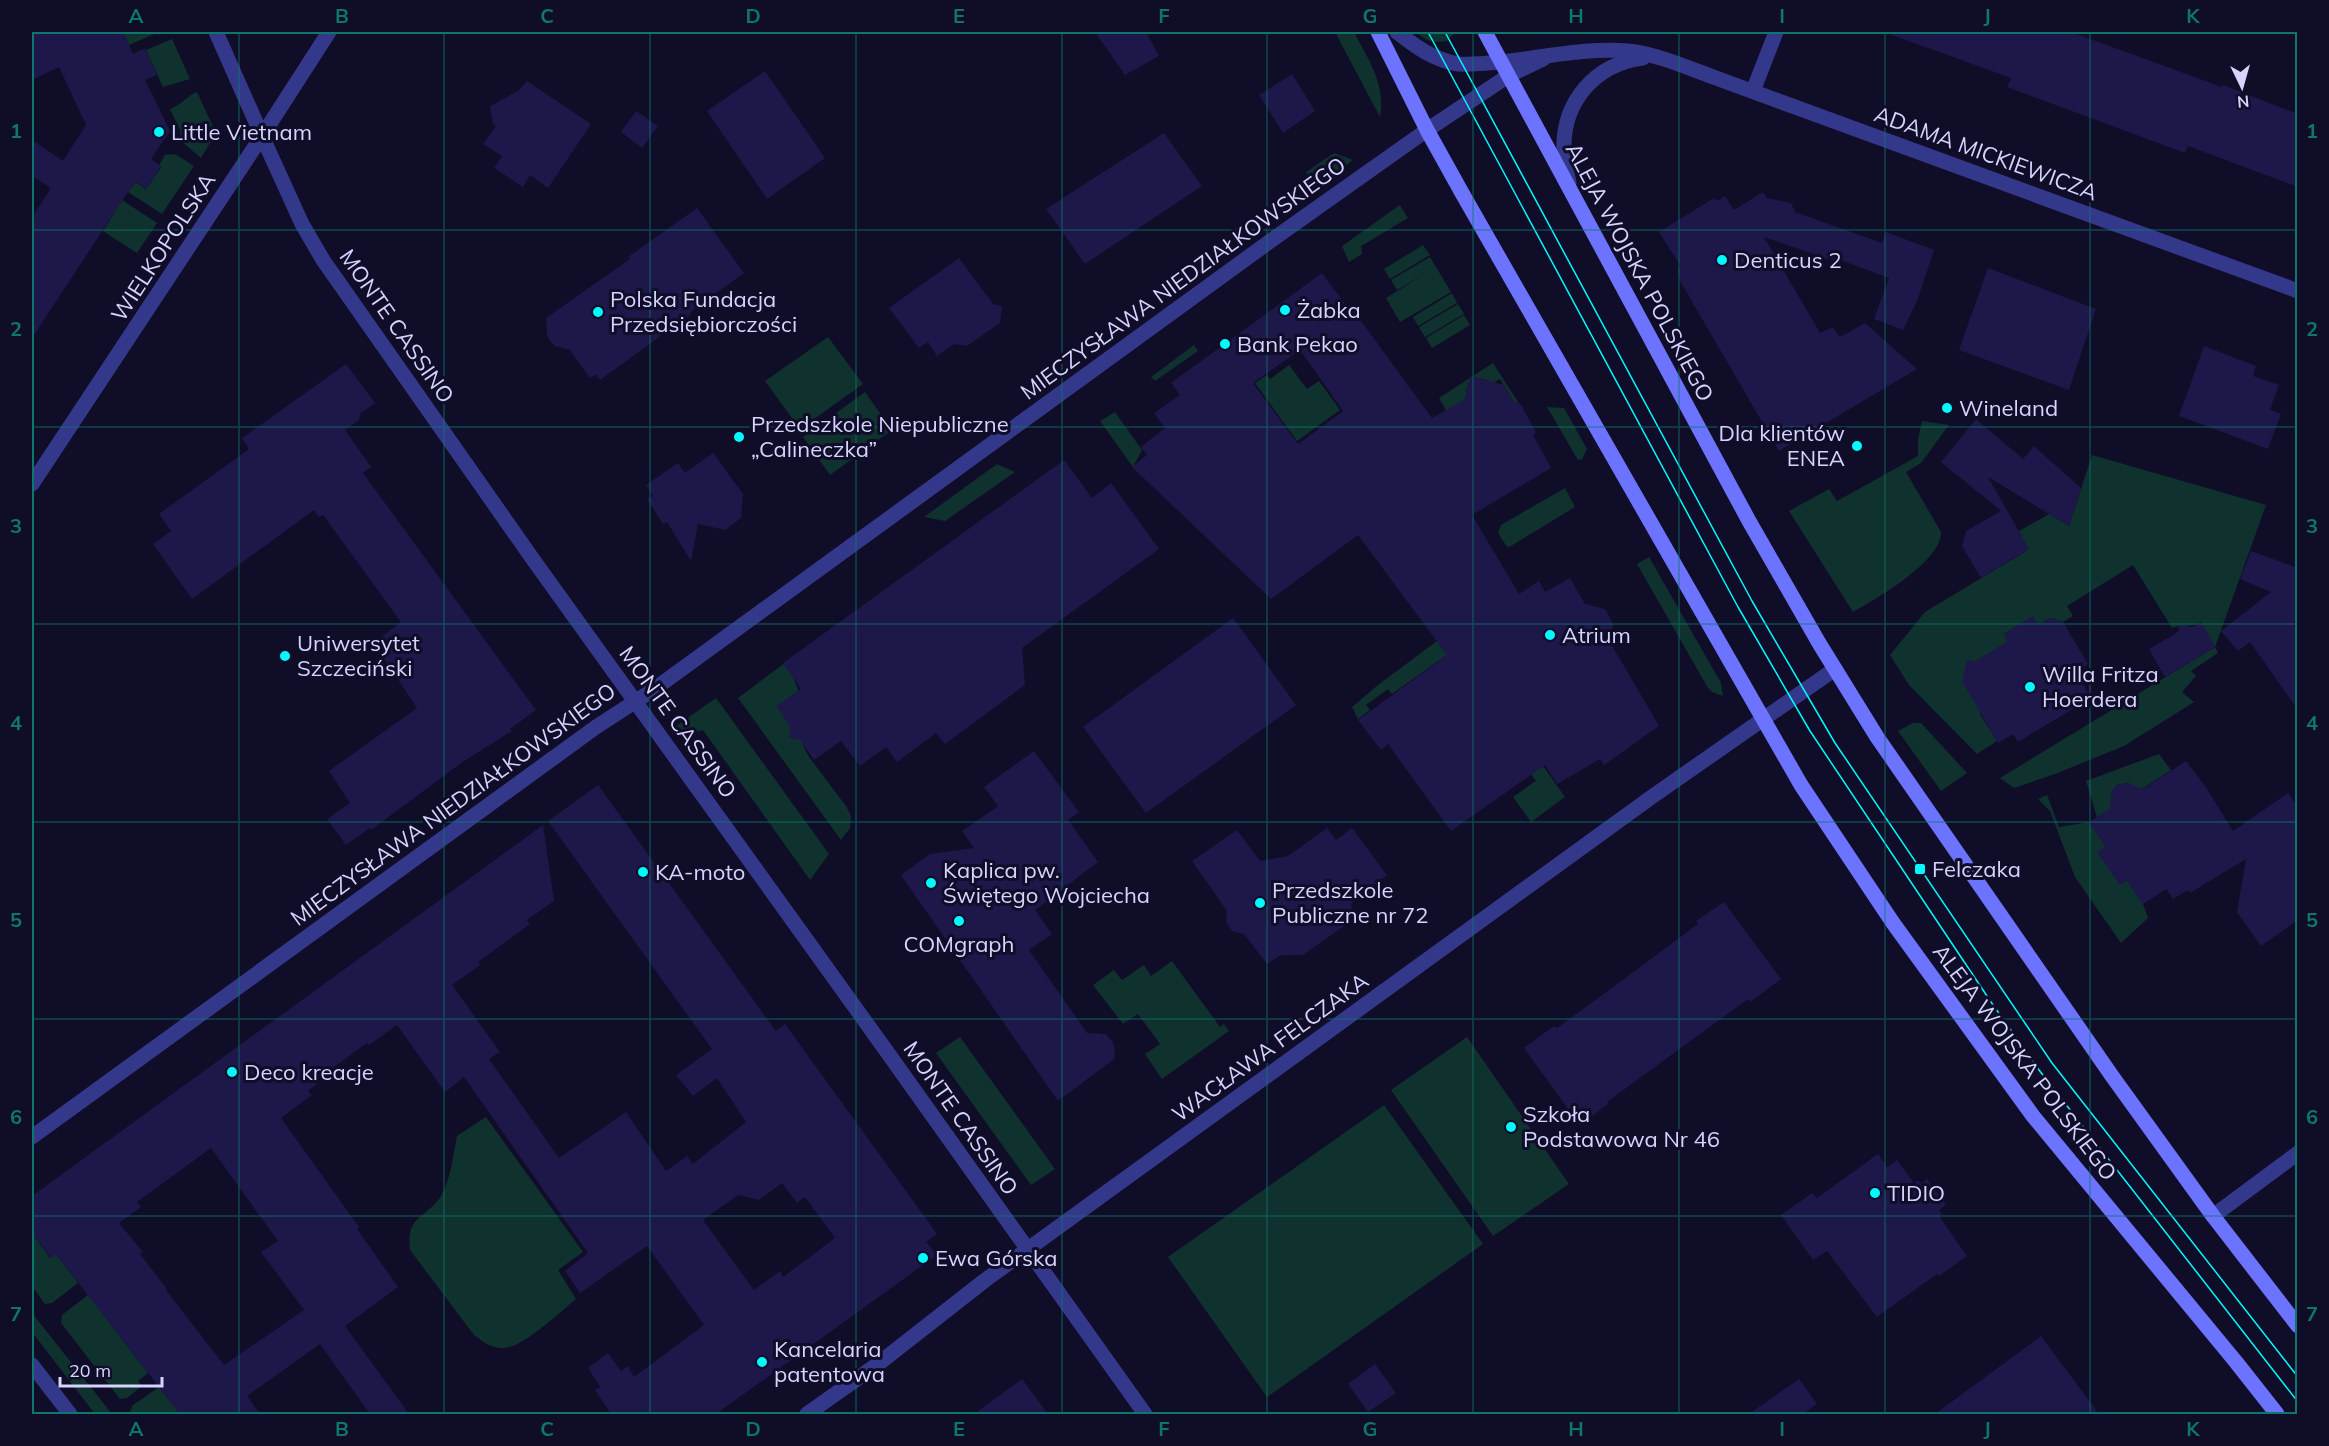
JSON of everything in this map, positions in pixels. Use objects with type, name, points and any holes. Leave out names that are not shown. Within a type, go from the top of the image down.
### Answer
[{"type":"main road","name":"ALEJA WOJSKA POLSKIEGO","points":[[1378,32],[1427,130],[1801,785],[1893,923],[2026,1107],[2277,1414]]},
{"type":"main road","points":[[1485,32],[1508,76]]},
{"type":"main road","name":"ALEJA WOJSKA POLSKIEGO","points":[[1508,76],[1749,521],[1834,669],[1953,849],[2212,1216],[2298,1326]]},
{"type":"street","name":"MONTE CASSINO","points":[[216,32],[302,224],[323,260],[1145,1414]]},
{"type":"street","name":"WIELKOPOLSKA","points":[[32,484],[194,242],[329,32]]},
{"type":"street","points":[[1397,32],[1419,49],[1444,62],[1463,64],[1501,61]]},
{"type":"street","points":[[1753,91],[1776,32]]},
{"type":"street","name":"ADAMA MICKIEWICZA","points":[[1501,61],[1566,53],[1620,51],[1658,58],[2298,291]]},
{"type":"street","name":"ADAMA MICKIEWICZA","points":[[1508,76],[1547,57],[1566,53]]},
{"type":"street","name":"ADAMA MICKIEWICZA","points":[[1569,189],[1563,152],[1564,138],[1570,114],[1579,95],[1595,77],[1616,63],[1658,58]]},
{"type":"street","points":[[1427,130],[1508,76]]},
{"type":"street","name":"MIECZYSŁAWA NIEDZIAŁKOWSKIEGO","points":[[32,1137],[558,755],[636,702],[1427,130]]},
{"type":"street","points":[[1761,718],[1834,669]]},
{"type":"street","name":"WACŁAWA FELCZAKA","points":[[807,1414],[878,1364],[1027,1250],[1761,718]]},
{"type":"street","points":[[2212,1216],[2298,1153]]},
{"type":"street","points":[[32,1365],[69,1414]]},
{"type":"green space","points":[[123,32],[159,32],[129,45]]},
{"type":"green space","points":[[1335,32],[1354,32],[1365,52],[1378,83],[1380,117]]},
{"type":"green space","points":[[1416,32],[1456,32],[1447,41],[1437,42],[1427,40]]},
{"type":"green space","points":[[172,39],[190,79],[163,87],[146,50]]},
{"type":"green space","points":[[197,92],[216,133],[201,158],[181,141],[180,130],[170,109]]},
{"type":"green space","points":[[1334,153],[1353,160],[1323,183],[1309,177],[1306,172]]},
{"type":"green space","points":[[175,154],[194,166],[162,214],[128,192],[135,182],[146,189],[161,167],[159,165],[165,155]]},
{"type":"green space","points":[[122,200],[157,223],[137,253],[103,231]]},
{"type":"green space","points":[[1400,205],[1408,218],[1361,246],[1362,254],[1349,262],[1342,246]]},
{"type":"green space","points":[[1423,245],[1430,255],[1390,279],[1384,269]]},
{"type":"green space","points":[[1430,257],[1451,292],[1400,322],[1386,298],[1426,273],[1397,290],[1391,280]]},
{"type":"green space","points":[[1452,293],[1457,303],[1418,326],[1413,317]]},
{"type":"green space","points":[[1458,304],[1464,314],[1425,337],[1419,327]]},
{"type":"green space","points":[[1464,315],[1470,325],[1432,348],[1426,338]]},
{"type":"green space","points":[[828,337],[863,384],[800,429],[765,381]]},
{"type":"green space","points":[[1194,345],[1198,351],[1155,381],[1151,377]]},
{"type":"green space","points":[[1493,363],[1518,402],[1515,404],[1500,379],[1490,385],[1487,380],[1478,378],[1469,382],[1466,392],[1469,397],[1447,412],[1439,398]]},
{"type":"green space","points":[[1289,365],[1307,389],[1319,381],[1340,410],[1297,441],[1255,383],[1267,375],[1270,379]]},
{"type":"green space","points":[[865,392],[892,430],[830,475],[803,437]]},
{"type":"green space","points":[[1547,407],[1564,408],[1587,449],[1582,459],[1578,460]]},
{"type":"green space","points":[[1115,412],[1142,450],[1133,467],[1100,421]]},
{"type":"green space","points":[[1922,421],[1949,425],[1921,463],[1906,472],[1941,532],[1938,543],[1920,567],[1853,612],[1789,511],[1829,489],[1837,501],[1918,456],[1918,440]]},
{"type":"green space","points":[[2092,455],[2266,505],[2215,647],[2201,622],[2172,628],[2133,565],[2067,606],[2073,616],[2063,622],[2050,618],[2038,625],[2032,617],[2004,634],[2008,641],[1980,714],[1997,741],[1977,754],[1909,685],[1890,655],[1925,612],[2028,550],[2019,531],[2049,514],[2069,526]]},
{"type":"green space","points":[[997,464],[1015,472],[945,521],[924,517]]},
{"type":"green space","points":[[1565,488],[1575,507],[1507,547],[1498,533],[1501,525]]},
{"type":"green space","points":[[1649,557],[1721,683],[1723,696],[1708,688],[1637,564]]},
{"type":"green space","points":[[1449,632],[1565,797],[1531,822],[1513,797],[1536,781],[1445,656],[1392,694],[1388,689],[1366,705],[1370,710],[1358,719],[1352,707]]},
{"type":"green space","points":[[806,647],[793,677],[800,695],[800,735],[809,757],[851,816],[850,828],[841,840],[738,698]]},
{"type":"green space","points":[[2215,647],[2218,653],[2191,671],[2196,676],[2182,692],[2194,702],[2124,746],[2014,788],[2000,778]]},
{"type":"green space","points":[[716,698],[829,854],[810,880],[703,730],[682,736],[675,727]]},
{"type":"green space","points":[[1913,723],[1921,723],[1967,773],[1941,791],[1898,731]]},
{"type":"green space","points":[[2159,754],[2171,770],[2139,791],[2128,783],[2117,785],[2111,794],[2114,807],[2097,817],[2086,781]]},
{"type":"green space","points":[[2047,795],[2059,827],[2089,822],[2106,847],[2098,853],[2120,884],[2127,880],[2143,904],[2148,918],[2121,943],[2075,877],[2050,811],[2038,799]]},
{"type":"green space","points":[[1172,961],[1220,1027],[1224,1024],[1229,1031],[1162,1079],[1145,1054],[1160,1044],[1138,1014],[1123,1024],[1093,985],[1114,970],[1122,980],[1144,965],[1151,976]]},
{"type":"green space","points":[[960,1037],[1055,1169],[1031,1185],[936,1053]]},
{"type":"green space","points":[[1467,1037],[1569,1184],[1493,1236],[1391,1090]]},
{"type":"green space","points":[[1384,1105],[1483,1244],[1267,1397],[1168,1257]]},
{"type":"green space","points":[[486,1117],[583,1252],[558,1270],[576,1299],[531,1336],[503,1348],[491,1346],[474,1335],[410,1250],[411,1230],[414,1223],[435,1204],[447,1182],[457,1136]]},
{"type":"green space","points":[[32,1233],[50,1258],[56,1254],[78,1283],[52,1303],[45,1304],[32,1286]]},
{"type":"green space","points":[[88,1295],[148,1373],[138,1381],[142,1386],[127,1398],[120,1399],[61,1323],[62,1315]]},
{"type":"green space","points":[[32,1313],[112,1414],[95,1414],[32,1332]]},
{"type":"green space","points":[[159,1387],[180,1414],[132,1414],[130,1412],[133,1405]]},
{"type":"building","points":[[32,32],[123,32],[133,54],[145,48],[157,75],[145,80],[170,131],[151,159],[161,166],[146,189],[135,181],[32,338],[32,217],[51,188],[32,176],[32,140],[63,161],[86,125],[59,67],[32,80]]},
{"type":"building","points":[[1095,32],[1146,32],[1159,56],[1125,75]]},
{"type":"building","points":[[1892,32],[2071,32],[2222,87],[2223,85],[2298,114],[2298,187],[2188,146],[2185,153],[2007,87],[2011,78],[1892,35]]},
{"type":"building","points":[[765,71],[825,158],[767,199],[707,111]]},
{"type":"building","points":[[1292,74],[1315,111],[1283,133],[1259,95]]},
{"type":"building","points":[[527,81],[591,124],[548,188],[530,175],[523,187],[494,168],[502,156],[483,144],[496,126],[493,124],[490,106],[518,91]]},
{"type":"building","points":[[636,111],[658,126],[642,148],[621,132]]},
{"type":"building","points":[[1164,133],[1202,186],[1085,264],[1046,209]]},
{"type":"building","points":[[1763,192],[1767,198],[1791,203],[1795,212],[1882,243],[1886,232],[1934,250],[1917,301],[1903,330],[1874,319],[1889,278],[1835,258],[1834,261],[1764,237],[1820,333],[1833,327],[1840,337],[1865,323],[1917,369],[1779,451],[1680,281],[1678,271],[1680,265],[1659,232],[1714,198],[1717,201],[1725,196],[1734,210]]},
{"type":"building","points":[[697,208],[744,273],[600,380],[596,374],[590,378],[570,350],[555,346],[550,341],[547,335],[546,318]]},
{"type":"building","points":[[959,258],[993,304],[1002,306],[1000,323],[967,346],[954,344],[937,356],[928,342],[919,348],[889,308]]},
{"type":"building","points":[[1988,268],[2096,309],[2069,390],[1959,350]]},
{"type":"building","points":[[1322,273],[1351,312],[1353,310],[1432,418],[1464,400],[1471,376],[1504,385],[1515,404],[1518,402],[1521,405],[1536,433],[1533,435],[1551,468],[1472,515],[1519,594],[1539,581],[1545,592],[1570,578],[1585,604],[1605,609],[1613,624],[1610,642],[1659,726],[1604,765],[1600,759],[1557,784],[1545,765],[1451,831],[1388,744],[1381,750],[1358,720],[1447,655],[1358,535],[1271,599],[1132,467],[1147,455],[1141,447],[1165,428],[1154,413],[1180,395],[1171,383]],"holes":[[[1300,350],[1343,411],[1298,444],[1253,383]]]},
{"type":"building","points":[[2204,346],[2256,366],[2253,376],[2279,385],[2270,410],[2281,414],[2268,449],[2179,416]]},
{"type":"building","points":[[346,364],[375,403],[360,414],[359,420],[345,430],[371,467],[363,473],[536,710],[510,729],[512,731],[461,763],[371,830],[370,828],[346,845],[327,819],[350,803],[329,771],[417,708],[374,643],[401,622],[323,515],[319,517],[314,510],[192,599],[153,544],[171,531],[159,514],[249,449],[242,438]]},
{"type":"building","points":[[1976,419],[2023,459],[2034,446],[2081,488],[2069,526],[1988,477],[2029,549],[1981,578],[1962,546],[1966,531],[2001,511],[1941,462]]},
{"type":"building","points":[[713,453],[743,494],[741,518],[725,530],[698,524],[691,561],[667,522],[663,524],[647,499],[653,496],[646,485],[678,463],[685,473]]},
{"type":"building","points":[[1064,460],[1092,498],[1111,483],[1159,549],[1022,648],[1025,685],[945,744],[936,733],[897,762],[886,747],[860,766],[841,741],[814,760],[800,740],[789,738],[790,726],[776,706],[801,689],[783,663]]},
{"type":"building","points":[[2251,551],[2298,568],[2298,710],[2250,642],[2238,651],[2221,631],[2271,592],[2240,579]]},
{"type":"building","name":"Willa Fritza Hoerdera","points":[[2033,616],[2038,625],[2050,618],[2063,622],[2088,664],[2076,672],[2091,698],[2018,742],[2013,734],[1998,743],[1962,681],[1967,660],[1976,661],[2008,641],[2004,634]]},
{"type":"building","points":[[1233,618],[1296,705],[1146,813],[1083,727]]},
{"type":"building","points":[[2201,622],[2215,647],[2165,677],[2149,649],[2178,632],[2180,625],[2192,627]]},
{"type":"building","points":[[1034,751],[1079,812],[1068,820],[1098,862],[1035,910],[1052,934],[1029,950],[1087,1033],[1106,1034],[1113,1043],[1115,1051],[1114,1059],[1058,1101],[901,875],[930,854],[974,848],[962,831],[998,806],[984,787]]},
{"type":"building","points":[[2186,761],[2205,786],[2233,831],[2288,793],[2298,807],[2298,920],[2261,946],[2237,912],[2246,859],[2190,893],[2188,890],[2173,899],[2166,889],[2143,904],[2127,880],[2120,885],[2097,852],[2106,847],[2089,822],[2110,809],[2111,794],[2115,786],[2128,783],[2143,789]]},
{"type":"building","points":[[598,785],[776,1031],[785,1024],[937,1234],[926,1242],[937,1255],[716,1414],[611,1414],[595,1390],[600,1387],[588,1368],[608,1353],[621,1371],[628,1366],[634,1377],[704,1325],[647,1246],[580,1293],[565,1271],[588,1253],[464,1077],[445,1092],[397,1025],[369,1045],[367,1043],[315,1081],[317,1084],[308,1091],[312,1095],[281,1118],[359,1227],[357,1229],[398,1287],[345,1326],[409,1414],[370,1414],[320,1344],[247,1396],[260,1414],[180,1414],[56,1254],[51,1258],[32,1233],[32,1196],[543,825],[554,901],[527,920],[530,924],[478,962],[480,965],[452,985],[500,1052],[489,1059],[559,1158],[626,1112],[666,1171],[687,1156],[693,1164],[746,1122],[717,1078],[693,1096],[676,1075],[712,1049],[548,821]],"holes":[[[211,1148],[278,1241],[261,1252],[304,1310],[224,1365],[140,1254],[143,1252],[119,1223],[141,1207],[137,1202]],[[782,1183],[797,1203],[805,1197],[835,1238],[783,1277],[780,1271],[754,1290],[703,1220],[738,1195],[759,1200]]]},
{"type":"building","points":[[1327,828],[1336,840],[1352,828],[1387,875],[1351,904],[1353,917],[1344,926],[1302,955],[1281,955],[1267,964],[1244,934],[1232,931],[1226,922],[1227,911],[1192,861],[1237,830],[1260,861],[1288,856]]},
{"type":"building","points":[[1724,902],[1781,979],[1750,1002],[1748,999],[1607,1102],[1608,1104],[1580,1125],[1524,1048],[1554,1026],[1557,1028],[1698,924],[1696,921]]},
{"type":"building","points":[[1878,1154],[1887,1167],[1897,1160],[1914,1183],[1918,1180],[1921,1184],[1927,1179],[1946,1205],[1939,1210],[1942,1214],[1939,1216],[1967,1256],[1939,1276],[1937,1274],[1877,1317],[1827,1251],[1813,1260],[1781,1215],[1812,1193],[1817,1198]]},
{"type":"building","points":[[2041,1336],[2099,1414],[1935,1414]]},
{"type":"building","points":[[1375,1364],[1396,1393],[1368,1412],[1348,1384]]},
{"type":"building","points":[[1022,1379],[1048,1414],[974,1414]]},
{"type":"building","points":[[1799,1379],[1817,1404],[1803,1414],[1749,1414]]},
{"type":"tram line","points":[[1428,32],[1738,607],[1810,731],[2039,1070],[2298,1402]]},
{"type":"tram line","points":[[1445,32],[1752,601],[1835,743],[2052,1063],[2298,1377]]},
{"type":"place","name":"Little Vietnam","points":[[159,132]]},
{"type":"place","name":"Denticus 2","points":[[1722,260]]},
{"type":"place","name":"Żabka","points":[[1285,310]]},
{"type":"place","name":"Polska Fundacja Przedsiębiorczości","points":[[598,312]]},
{"type":"place","name":"Bank Pekao","points":[[1225,344]]},
{"type":"place","name":"Wineland","points":[[1947,408]]},
{"type":"place","name":"Przedszkole Niepubliczne „Calineczka”","points":[[739,437]]},
{"type":"place","name":"Dla klientów ENEA","points":[[1857,446]]},
{"type":"place","name":"Atrium","points":[[1550,635]]},
{"type":"place","name":"Uniwersytet Szczeciński","points":[[285,656]]},
{"type":"place","name":"Willa Fritza Hoerdera","points":[[2030,687]]},
{"type":"place","name":"Felczaka","points":[[1920,869]]},
{"type":"place","name":"KA-moto","points":[[643,872]]},
{"type":"place","name":"Kaplica pw. Świętego Wojciecha","points":[[931,883]]},
{"type":"place","name":"Przedszkole Publiczne nr 72","points":[[1260,903]]},
{"type":"place","name":"COMgraph","points":[[959,921]]},
{"type":"place","name":"Deco kreacje","points":[[232,1072]]},
{"type":"place","name":"Szkoła Podstawowa Nr 46","points":[[1511,1127]]},
{"type":"place","name":"TIDIO","points":[[1875,1193]]},
{"type":"place","name":"Ewa Górska","points":[[923,1258]]},
{"type":"place","name":"Kancelaria patentowa","points":[[762,1362]]}]
